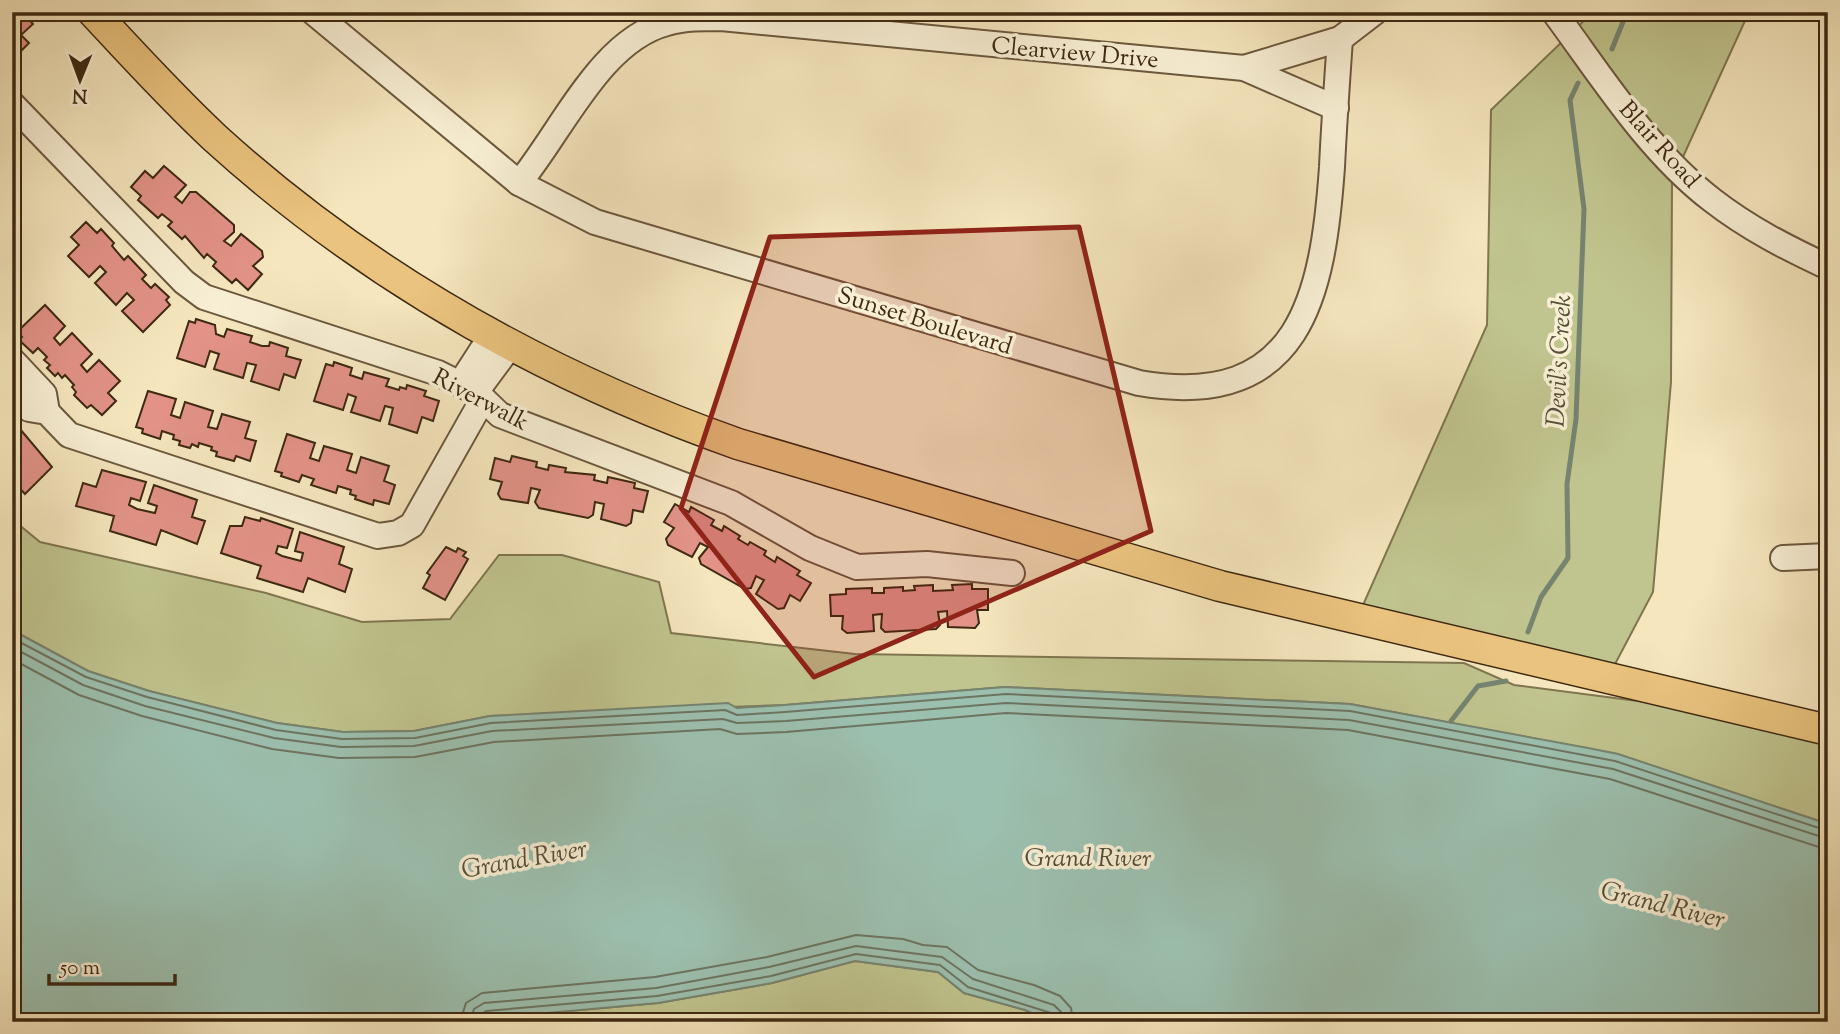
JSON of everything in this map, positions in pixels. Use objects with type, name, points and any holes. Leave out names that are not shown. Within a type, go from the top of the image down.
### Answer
[{"type":"main road","points":[[93,12],[188,112],[293,204],[370,261],[500,341],[591,386],[738,444],[1207,582],[1376,625],[1828,730]]},
{"type":"street","name":"Sunset Boulevard","points":[[313,12],[519,183],[595,222],[1139,383],[1172,389],[1202,388],[1235,378],[1274,356],[1295,333],[1312,299],[1321,270],[1340,39]]},
{"type":"street","name":"Clearview Drive","points":[[1244,68],[1340,39],[1375,12]]},
{"type":"street","name":"Blair Road","points":[[1554,12],[1648,136],[1681,173],[1742,221],[1828,267]]},
{"type":"street","name":"Clearview Drive","points":[[519,183],[542,155],[585,89],[622,48],[665,23],[692,18],[721,18],[1244,68],[1336,108]]},
{"type":"street","name":"Riverwalk","points":[[12,104],[184,282],[204,297],[438,373],[473,392],[500,415],[730,503],[810,548],[857,567],[927,564],[1012,573]]},
{"type":"street","points":[[15,378],[29,409],[47,412],[69,435],[378,536],[398,533],[412,525],[473,392],[500,341]]},
{"type":"street","points":[[1783,558],[1828,556]]},
{"type":"highlighted area","points":[[1079,227],[1151,531],[814,677],[681,508],[770,237]]},
{"type":"green space","points":[[1593,12],[1749,12],[1672,181],[1671,382],[1653,592],[1614,666],[1359,614],[1487,325],[1491,110]]},
{"type":"green space","points":[[12,519],[40,542],[266,593],[362,622],[450,619],[499,555],[562,555],[659,582],[671,633],[855,654],[1464,663],[1514,685],[1653,703],[1828,745],[1828,824],[1617,754],[1350,704],[1005,687],[785,705],[490,716],[414,731],[343,732],[277,723],[149,691],[88,671],[12,630]]},
{"type":"green space","points":[[855,961],[938,972],[964,993],[1025,1010],[1052,1022],[447,1022],[658,1003],[772,983]]},
{"type":"water","name":"Grand River","points":[[12,630],[88,671],[149,691],[277,723],[343,732],[414,731],[490,716],[728,703],[737,708],[1005,687],[1350,704],[1618,754],[1828,824],[1828,1022],[1052,1022],[1025,1010],[964,993],[938,972],[855,961],[772,983],[658,1003],[447,1022],[12,1022]]},
{"type":"building","points":[[12,12],[22,12],[33,24],[21,35],[29,43],[16,56],[12,52]]},
{"type":"building","points":[[164,166],[186,185],[175,197],[182,203],[190,192],[196,192],[234,225],[234,232],[224,241],[231,246],[241,234],[262,251],[263,257],[253,266],[262,274],[248,290],[236,279],[232,283],[213,266],[216,262],[207,254],[204,258],[185,236],[182,239],[168,226],[172,222],[162,214],[158,218],[138,200],[141,196],[131,187],[145,171],[153,178]]},
{"type":"building","points":[[86,222],[97,233],[101,229],[124,260],[128,256],[146,275],[142,279],[151,288],[155,284],[169,297],[166,300],[170,305],[143,332],[122,311],[134,300],[127,293],[116,305],[95,283],[106,272],[100,266],[89,277],[68,256],[79,245],[71,237]]},
{"type":"building","points":[[45,305],[65,326],[54,338],[60,345],[72,333],[92,354],[81,365],[87,372],[99,360],[120,381],[108,393],[116,401],[102,415],[91,405],[87,408],[74,395],[74,385],[65,375],[62,378],[58,373],[55,376],[47,368],[50,365],[44,360],[47,357],[38,348],[33,353],[19,340],[22,337],[17,332]]},
{"type":"building","points":[[196,319],[215,325],[216,334],[224,337],[227,329],[252,336],[250,342],[262,346],[269,346],[270,342],[288,348],[286,356],[301,360],[295,378],[284,374],[279,390],[251,381],[256,365],[247,363],[243,378],[214,369],[219,354],[210,351],[205,367],[177,358],[189,321],[195,323]]},
{"type":"building","points":[[334,362],[352,368],[350,375],[362,379],[364,372],[389,379],[386,386],[399,390],[400,387],[406,389],[407,385],[426,391],[424,396],[439,401],[433,421],[422,417],[417,433],[389,424],[393,408],[385,406],[380,421],[351,412],[356,397],[348,394],[343,410],[314,401],[326,364],[333,366]]},
{"type":"building","points":[[148,391],[176,399],[171,415],[180,418],[185,402],[213,411],[208,427],[217,429],[222,414],[250,422],[245,438],[256,441],[250,461],[236,456],[234,461],[216,456],[217,452],[211,450],[212,447],[199,443],[198,447],[192,444],[190,448],[179,445],[180,441],[173,439],[174,435],[162,431],[160,439],[142,433],[143,429],[136,427]]},
{"type":"building","points":[[20,429],[52,467],[25,494],[12,480],[12,436]]},
{"type":"building","points":[[287,434],[315,443],[310,458],[319,461],[324,446],[352,454],[347,470],[356,473],[361,457],[389,466],[384,481],[395,485],[389,504],[374,500],[373,505],[355,499],[356,496],[350,494],[351,490],[338,486],[336,493],[311,485],[314,479],[302,475],[299,482],[281,476],[282,473],[275,471]]},
{"type":"building","points":[[512,456],[537,462],[536,467],[548,470],[549,465],[566,468],[565,472],[595,475],[594,480],[607,483],[608,477],[635,483],[634,488],[648,491],[643,512],[633,510],[631,523],[626,526],[601,519],[604,504],[595,502],[593,515],[588,518],[539,508],[535,502],[540,490],[531,488],[528,503],[501,499],[498,494],[502,482],[490,479],[495,458],[510,462]]},
{"type":"building","points":[[102,470],[146,482],[140,501],[131,498],[129,505],[137,509],[155,513],[157,506],[148,503],[154,485],[197,500],[192,517],[205,521],[197,544],[161,530],[156,545],[110,531],[114,516],[76,506],[83,483],[96,487]]},
{"type":"building","points":[[675,504],[689,512],[691,507],[714,520],[711,525],[722,531],[724,526],[748,545],[750,542],[766,551],[764,555],[775,562],[777,557],[800,571],[797,575],[811,583],[800,601],[790,595],[784,608],[778,609],[756,594],[764,580],[756,576],[751,588],[745,589],[701,564],[699,558],[708,547],[700,543],[692,557],[668,545],[666,539],[674,528],[664,522]]},
{"type":"building","points":[[245,517],[260,521],[261,518],[293,529],[287,548],[278,546],[276,553],[282,556],[301,561],[303,553],[295,551],[300,532],[344,547],[339,564],[352,569],[345,592],[308,578],[303,592],[257,578],[261,566],[221,553],[230,526],[242,526]]},
{"type":"building","points":[[446,547],[456,552],[458,548],[466,552],[463,556],[468,559],[445,600],[423,588],[430,575],[427,573]]},
{"type":"building","points":[[972,584],[972,589],[988,589],[988,610],[977,610],[979,623],[975,628],[948,627],[947,611],[938,612],[940,625],[936,629],[885,632],[881,628],[882,614],[873,615],[874,631],[847,633],[842,629],[843,616],[831,616],[830,595],[846,594],[846,589],[872,588],[872,593],[884,593],[884,588],[903,587],[903,591],[915,590],[914,586],[933,585],[933,591],[953,590],[952,585]]},
{"type":"waterway","name":"Devil's Creek","points":[[1612,49],[1627,12]]},
{"type":"waterway","name":"Devil's Creek","points":[[1528,632],[1541,597],[1568,558],[1567,484],[1576,419],[1584,209],[1570,100],[1578,83]]},
{"type":"waterway","name":"Devil's Creek","points":[[1451,721],[1478,686],[1506,681]]}]
